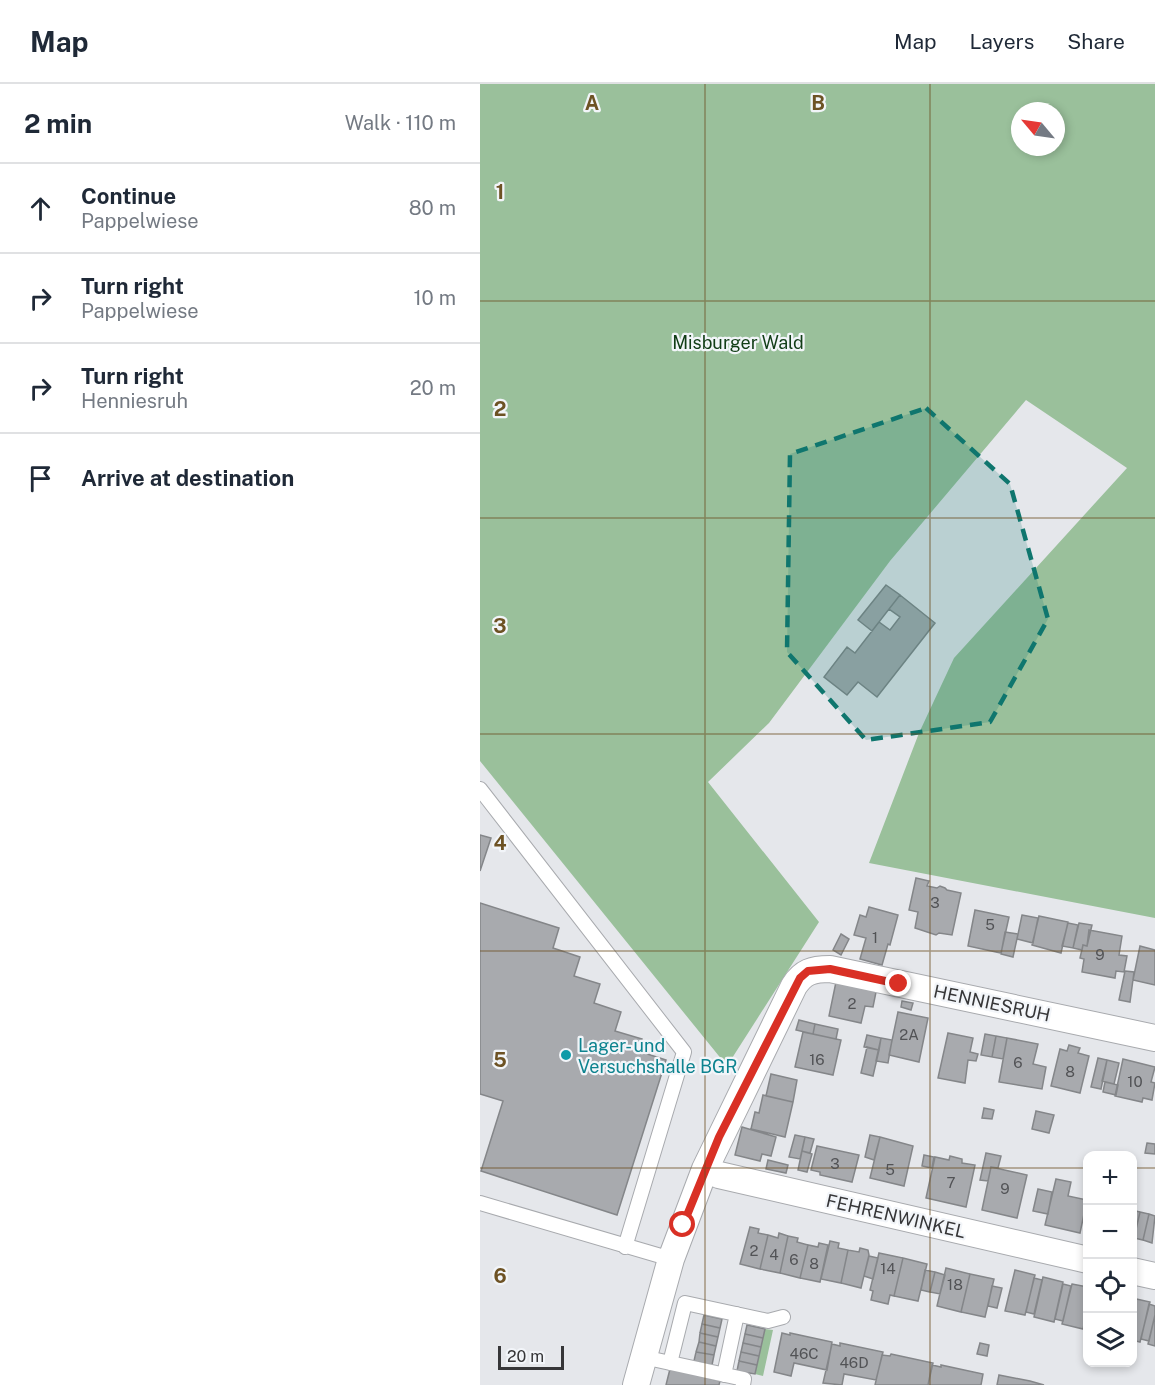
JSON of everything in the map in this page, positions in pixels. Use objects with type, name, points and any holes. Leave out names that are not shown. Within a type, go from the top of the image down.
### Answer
[{"type":"street","name":"HENNIESRUH","points":[[705,1170],[729,1116],[794,986],[808,971],[830,969],[1155,1038]]},
{"type":"street","points":[[636,1385],[671,1259],[705,1170]]},
{"type":"street","name":"FEHRENWINKEL","points":[[705,1170],[1084,1259]]},
{"type":"street","points":[[1137,1272],[1155,1276]]},
{"type":"lane","points":[[480,789],[684,1052],[625,1247]]},
{"type":"lane","points":[[480,1203],[671,1259]]},
{"type":"lane","points":[[670,1363],[685,1303],[768,1321],[783,1317]]},
{"type":"lane","points":[[724,1375],[737,1314]]},
{"type":"lane","points":[[643,1357],[744,1379],[743,1385]]},
{"type":"highlighted area","points":[[926,408],[1010,484],[1048,619],[990,722],[866,740],[787,652],[790,454]]},
{"type":"green space","name":"Misburger Wald","points":[[480,84],[1155,84],[1155,918],[869,863],[919,733],[954,658],[1127,468],[1026,400],[890,561],[769,723],[708,782],[819,922],[727,1066],[480,761]]},
{"type":"green space","points":[[765,1329],[773,1330],[763,1376],[755,1374]]},
{"type":"building","points":[[886,585],[900,595],[872,631],[858,620]]},
{"type":"building","points":[[900,595],[935,623],[877,697],[858,682],[847,695],[824,677],[847,647],[855,653],[879,622],[890,630],[900,617],[889,609]]},
{"type":"building","points":[[480,835],[491,838],[480,871]]},
{"type":"building","points":[[916,878],[929,881],[927,886],[937,888],[940,886],[961,893],[952,935],[939,933],[936,935],[915,928],[918,912],[909,910]]},
{"type":"building","name":"Lager- und Versuchshalle BGR","points":[[480,903],[559,928],[553,948],[580,957],[574,976],[600,984],[594,1003],[621,1012],[615,1031],[642,1039],[638,1051],[666,1060],[617,1215],[481,1171],[503,1101],[480,1094]]},
{"type":"building","points":[[869,907],[898,915],[882,965],[860,959],[866,938],[854,935],[860,915],[866,917]]},
{"type":"building","points":[[975,910],[1009,917],[1001,953],[968,946]]},
{"type":"building","points":[[1022,915],[1038,918],[1033,943],[1017,939]]},
{"type":"building","points":[[1039,916],[1068,922],[1061,953],[1032,945]]},
{"type":"building","points":[[1068,923],[1078,925],[1073,948],[1062,946]]},
{"type":"building","points":[[1079,923],[1092,925],[1087,946],[1083,945],[1082,950],[1073,948]]},
{"type":"building","points":[[1089,930],[1122,936],[1119,955],[1127,956],[1124,972],[1116,971],[1115,978],[1082,972],[1084,959],[1080,958],[1083,945],[1087,946]]},
{"type":"building","points":[[1005,932],[1018,934],[1013,957],[1001,954]]},
{"type":"building","points":[[841,934],[849,939],[841,955],[833,950]]},
{"type":"building","points":[[1140,946],[1155,950],[1155,985],[1133,980]]},
{"type":"building","points":[[1125,971],[1134,972],[1130,1002],[1119,1000]]},
{"type":"building","points":[[836,982],[876,992],[873,1007],[865,1006],[861,1023],[829,1016]]},
{"type":"building","points":[[902,1001],[913,1003],[911,1010],[901,1007]]},
{"type":"building","points":[[898,1012],[928,1018],[919,1062],[889,1055]]},
{"type":"building","points":[[799,1020],[815,1024],[813,1034],[796,1030]]},
{"type":"building","points":[[815,1024],[838,1029],[836,1039],[813,1034]]},
{"type":"building","points":[[803,1032],[841,1040],[833,1075],[795,1067]]},
{"type":"building","points":[[948,1033],[973,1038],[970,1052],[978,1054],[976,1061],[968,1060],[965,1083],[938,1078]]},
{"type":"building","points":[[985,1034],[996,1036],[992,1057],[981,1055]]},
{"type":"building","points":[[867,1035],[881,1038],[879,1050],[864,1047]]},
{"type":"building","points":[[996,1036],[1007,1038],[1003,1059],[992,1057]]},
{"type":"building","points":[[881,1038],[892,1040],[888,1063],[876,1061]]},
{"type":"building","points":[[1007,1038],[1038,1044],[1033,1064],[1046,1067],[1042,1089],[999,1082]]},
{"type":"building","points":[[1069,1045],[1080,1048],[1078,1053],[1089,1056],[1080,1093],[1051,1086],[1060,1049],[1067,1051]]},
{"type":"building","points":[[867,1047],[879,1050],[873,1076],[861,1073]]},
{"type":"building","points":[[1098,1058],[1107,1060],[1101,1089],[1091,1087]]},
{"type":"building","points":[[1123,1059],[1155,1067],[1151,1082],[1155,1083],[1152,1100],[1143,1098],[1142,1102],[1115,1096]]},
{"type":"building","points":[[1107,1060],[1119,1063],[1114,1084],[1102,1081]]},
{"type":"building","points":[[771,1074],[797,1080],[793,1102],[766,1096]]},
{"type":"building","points":[[1105,1082],[1118,1085],[1116,1095],[1103,1092]]},
{"type":"building","points":[[763,1095],[793,1102],[785,1137],[751,1129],[755,1112],[759,1113]]},
{"type":"building","points":[[984,1108],[994,1110],[992,1119],[982,1118]]},
{"type":"building","points":[[1036,1111],[1054,1115],[1049,1133],[1032,1129]]},
{"type":"building","points":[[742,1127],[776,1137],[771,1156],[762,1154],[760,1161],[735,1155]]},
{"type":"building","points":[[795,1135],[805,1137],[800,1159],[789,1157]]},
{"type":"building","points":[[870,1135],[880,1137],[874,1160],[865,1157]]},
{"type":"building","points":[[805,1137],[814,1139],[810,1153],[802,1151]]},
{"type":"building","points":[[880,1137],[913,1146],[904,1186],[870,1178]]},
{"type":"building","points":[[1147,1143],[1155,1144],[1155,1154],[1145,1153]]},
{"type":"building","points":[[817,1146],[859,1155],[852,1182],[820,1175],[820,1172],[811,1170]]},
{"type":"building","points":[[802,1151],[812,1154],[807,1172],[798,1170]]},
{"type":"building","points":[[986,1153],[1001,1156],[998,1168],[991,1167],[988,1181],[980,1180]]},
{"type":"building","points":[[924,1155],[934,1157],[932,1168],[922,1166]]},
{"type":"building","points":[[950,1156],[962,1159],[962,1163],[975,1165],[966,1207],[926,1198],[935,1157],[949,1160]]},
{"type":"building","points":[[768,1160],[788,1165],[786,1173],[766,1169]]},
{"type":"building","points":[[991,1167],[1027,1175],[1017,1218],[982,1210]]},
{"type":"building","points":[[1056,1179],[1071,1182],[1068,1196],[1083,1199],[1080,1233],[1045,1225]]},
{"type":"building","points":[[1038,1189],[1052,1192],[1048,1214],[1033,1211]]},
{"type":"building","points":[[1140,1212],[1149,1214],[1143,1240],[1137,1239]]},
{"type":"building","points":[[1149,1214],[1155,1216],[1152,1243],[1143,1240]]},
{"type":"building","points":[[750,1227],[759,1229],[758,1233],[768,1235],[760,1269],[740,1264]]},
{"type":"building","points":[[779,1233],[788,1236],[780,1273],[760,1269],[768,1235],[778,1238]]},
{"type":"building","points":[[788,1236],[798,1238],[797,1242],[808,1245],[800,1278],[780,1273]]},
{"type":"building","points":[[830,1241],[839,1243],[838,1248],[848,1250],[841,1283],[821,1279]]},
{"type":"building","points":[[819,1243],[828,1245],[820,1282],[800,1278],[808,1245],[818,1247]]},
{"type":"building","points":[[860,1248],[868,1250],[869,1255],[861,1288],[841,1283],[848,1250],[859,1252]]},
{"type":"building","points":[[879,1253],[903,1258],[894,1296],[890,1295],[888,1304],[871,1300],[873,1291],[870,1290]]},
{"type":"building","points":[[869,1256],[878,1258],[873,1279],[864,1276]]},
{"type":"building","points":[[903,1258],[927,1264],[918,1301],[894,1296]]},
{"type":"building","points":[[946,1268],[970,1274],[961,1312],[937,1306]]},
{"type":"building","points":[[925,1270],[935,1272],[930,1292],[921,1290]]},
{"type":"building","points":[[1015,1270],[1035,1275],[1025,1315],[1005,1311]]},
{"type":"building","points":[[935,1272],[945,1275],[940,1294],[930,1292]]},
{"type":"building","points":[[970,1274],[994,1279],[985,1317],[961,1312]]},
{"type":"building","points":[[1043,1277],[1063,1282],[1054,1322],[1034,1317]]},
{"type":"building","points":[[1034,1278],[1042,1280],[1034,1314],[1026,1312]]},
{"type":"building","points":[[1063,1284],[1071,1286],[1063,1321],[1055,1319]]},
{"type":"building","points":[[1072,1284],[1083,1286],[1083,1329],[1062,1324]]},
{"type":"building","points":[[992,1286],[1002,1288],[997,1308],[988,1306]]},
{"type":"building","points":[[1137,1299],[1150,1302],[1140,1342],[1137,1341]]},
{"type":"building","points":[[1149,1304],[1155,1306],[1155,1315],[1149,1341],[1141,1339]]},
{"type":"building","points":[[704,1315],[722,1319],[720,1328],[702,1324]]},
{"type":"building","points":[[1155,1315],[1155,1346],[1148,1344]]},
{"type":"building","points":[[702,1324],[720,1328],[718,1337],[700,1333]]},
{"type":"building","points":[[747,1325],[765,1329],[763,1338],[745,1334]]},
{"type":"building","points":[[700,1333],[718,1337],[716,1346],[699,1342]]},
{"type":"building","points":[[782,1333],[832,1342],[827,1370],[794,1363],[791,1376],[774,1372]]},
{"type":"building","points":[[745,1334],[763,1338],[761,1347],[743,1343]]},
{"type":"building","points":[[699,1342],[716,1346],[714,1355],[696,1352]]},
{"type":"building","points":[[743,1343],[761,1347],[759,1356],[741,1352]]},
{"type":"building","points":[[840,1343],[883,1352],[876,1380],[844,1374],[842,1385],[823,1383],[832,1344],[840,1346]]},
{"type":"building","points":[[980,1343],[989,1345],[987,1356],[977,1354]]},
{"type":"building","points":[[696,1352],[714,1355],[712,1365],[694,1361]]},
{"type":"building","points":[[741,1352],[759,1356],[757,1365],[739,1361]]},
{"type":"building","points":[[891,1354],[933,1363],[928,1385],[875,1385],[882,1355],[890,1356]]},
{"type":"building","points":[[739,1361],[757,1365],[755,1374],[737,1371]]},
{"type":"building","points":[[932,1365],[983,1374],[981,1385],[928,1385]]},
{"type":"building","points":[[670,1369],[720,1381],[719,1385],[666,1385]]},
{"type":"building","points":[[999,1375],[1030,1381],[1044,1385],[997,1385]]},
{"type":"place","name":"Lager- und Versuchshalle BGR","points":[[566,1055]]},
{"type":"route","points":[[683,1225],[719,1137],[800,978],[808,971],[830,969],[899,984]]}]
